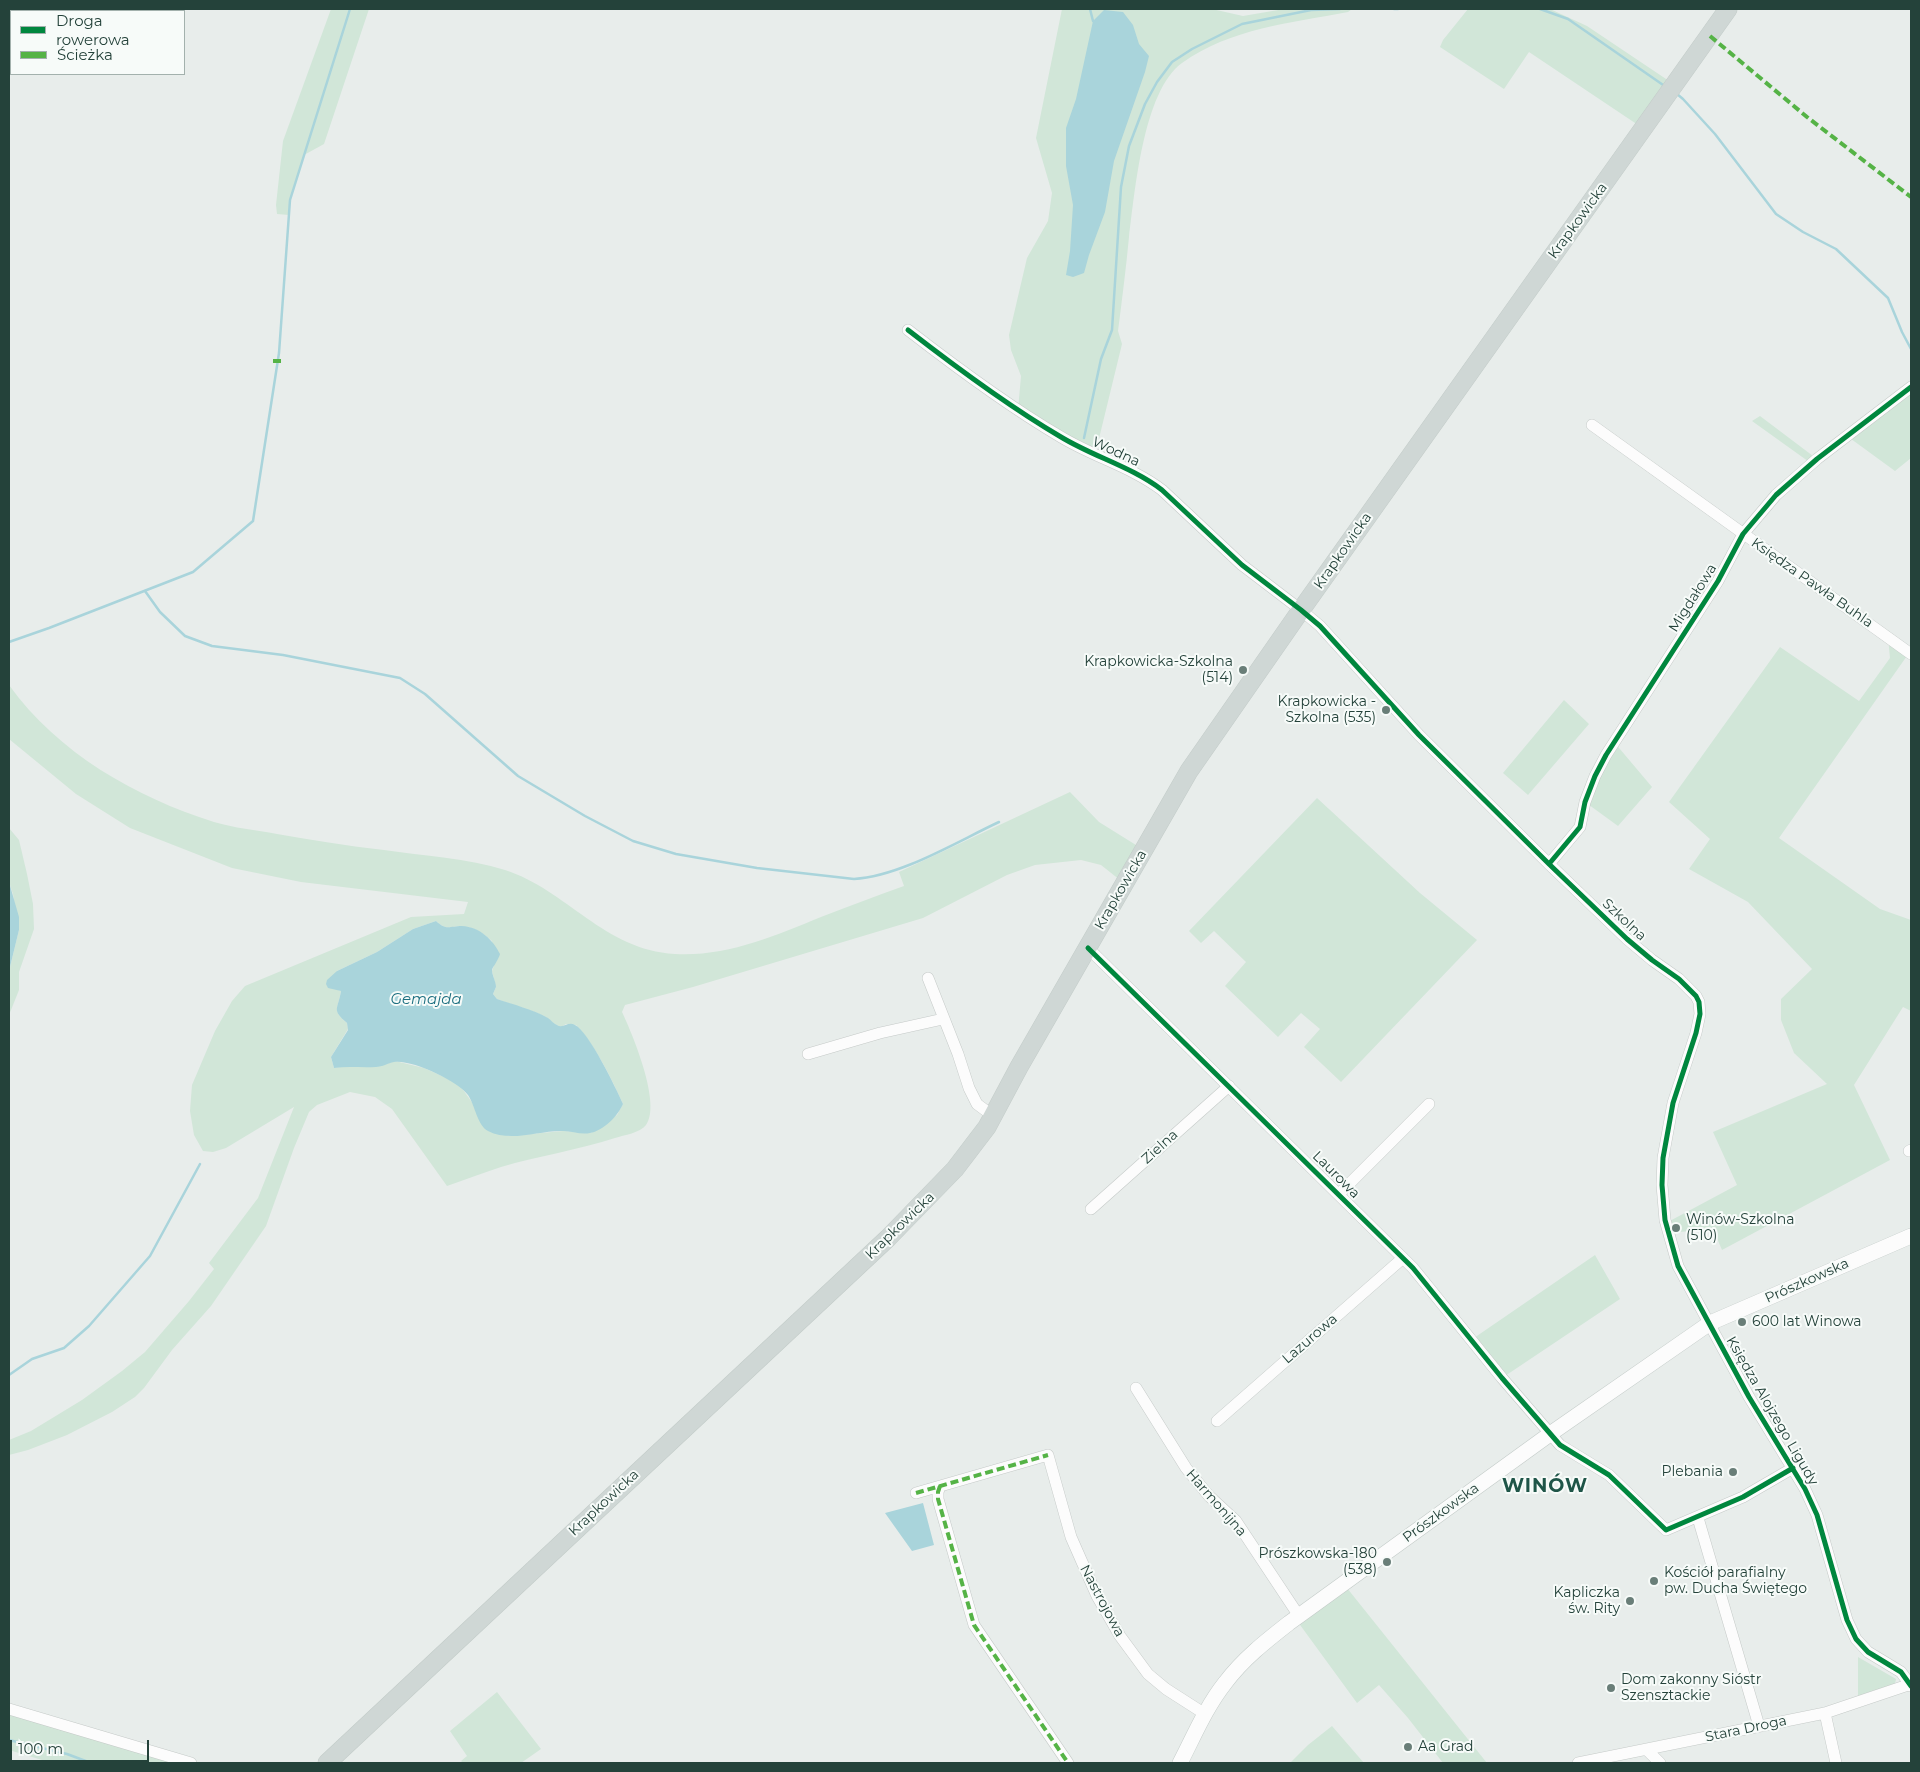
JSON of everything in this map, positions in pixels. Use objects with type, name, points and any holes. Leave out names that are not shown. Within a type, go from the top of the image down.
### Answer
[{"type":"main road","name":"Krapkowicka","points":[[327,1763],[888,1238],[956,1169],[970,1152],[993,1116],[1019,1067],[1189,771],[1301,610],[1728,9]]},
{"type":"main road","name":"Prószkowska","points":[[1180,1763],[1205,1714],[1225,1683],[1257,1649],[1299,1616],[1550,1434],[1710,1323],[1911,1236]]},
{"type":"street","name":"Wodna","points":[[908,330],[1008,404],[1062,438],[1149,480],[1242,565],[1301,610]]},
{"type":"street","name":"Migdałowa","points":[[1549,864],[1580,827],[1585,802],[1606,755],[1718,581],[1743,534],[1776,495],[1817,459],[1911,388]]},
{"type":"street","name":"Księdza Pawła Buhla","points":[[1592,425],[1911,654]]},
{"type":"street","name":"Szkolna","points":[[1301,610],[1320,626],[1419,735],[1549,864],[1626,939],[1689,988],[1699,1002],[1700,1014],[1696,1033],[1673,1103],[1663,1158],[1662,1185],[1665,1220],[1678,1266],[1710,1323]]},
{"type":"street","name":"Laurowa","points":[[1088,948],[1413,1268],[1550,1434],[1563,1446],[1609,1475],[1666,1530],[1698,1518]]},
{"type":"street","points":[[928,978],[958,1054],[969,1088],[977,1104],[993,1116]]},
{"type":"street","points":[[808,1054],[880,1033],[943,1019]]},
{"type":"street","name":"Zielna","points":[[1091,1209],[1228,1086]]},
{"type":"street","name":"Laurowa","points":[[1339,1194],[1429,1104]]},
{"type":"street","name":"Lazurowa","points":[[1216,1421],[1403,1258]]},
{"type":"street","name":"Księdza Alojzego Ligudy","points":[[1710,1323],[1749,1397],[1793,1468],[1816,1515],[1851,1630],[1861,1646],[1900,1672],[1911,1685]]},
{"type":"street","name":"Harmonijna","points":[[1136,1388],[1186,1468],[1209,1496],[1236,1521],[1299,1616]]},
{"type":"street","name":"Nastrojowa","points":[[940,1486],[1048,1455],[1071,1537],[1097,1596],[1120,1636],[1148,1674],[1166,1689],[1205,1714]]},
{"type":"street","points":[[1759,1726],[1698,1518],[1743,1497],[1793,1468]]},
{"type":"street","points":[[916,1493],[940,1486]]},
{"type":"street","points":[[940,1486],[938,1499],[974,1625],[1068,1763]]},
{"type":"street","name":"Stara Droga","points":[[1578,1763],[1824,1714],[1911,1685]]},
{"type":"street","points":[[9,1709],[191,1763]]},
{"type":"street","points":[[1824,1714],[1836,1763]]},
{"type":"street","points":[[1647,1750],[1660,1763]]},
{"type":"green space","points":[[331,9],[369,9],[324,144],[304,155],[290,200],[289,215],[277,214],[276,205],[283,141]]},
{"type":"green space","points":[[1062,9],[1212,9],[1243,16],[1284,9],[1352,9],[1348,12],[1262,28],[1221,42],[1201,51],[1182,63],[1169,77],[1158,96],[1143,144],[1134,195],[1118,331],[1122,344],[1095,455],[1018,410],[1021,376],[1011,350],[1009,335],[1027,258],[1048,221],[1052,193],[1036,138]]},
{"type":"green space","points":[[1468,9],[1550,9],[1587,26],[1675,85],[1644,129],[1529,52],[1504,89],[1440,47],[1443,40]]},
{"type":"green space","points":[[1906,391],[1911,396],[1911,458],[1895,471],[1847,436]]},
{"type":"green space","points":[[1760,416],[1817,459],[1812,464],[1752,421]]},
{"type":"green space","points":[[1888,637],[1909,653],[1779,838],[1880,909],[1911,920],[1911,1011],[1903,1007],[1854,1085],[1890,1160],[1722,1250],[1713,1229],[1668,1233],[1666,1223],[1737,1185],[1713,1132],[1827,1084],[1794,1053],[1781,1020],[1781,999],[1812,969],[1748,902],[1689,869],[1710,839],[1669,802],[1780,647],[1859,701],[1890,658]]},
{"type":"green space","points":[[9,685],[51,732],[75,752],[127,786],[185,812],[214,822],[237,827],[344,845],[461,860],[505,870],[527,879],[548,891],[606,931],[627,942],[650,950],[675,954],[713,952],[750,944],[904,886],[899,872],[1070,792],[1099,822],[1144,850],[1125,884],[1101,865],[1081,860],[1035,865],[1007,875],[923,918],[693,987],[625,1005],[622,1012],[644,1068],[650,1101],[650,1115],[646,1125],[632,1133],[501,1167],[447,1186],[392,1109],[375,1097],[350,1092],[317,1105],[309,1112],[266,1226],[211,1306],[172,1350],[144,1388],[135,1397],[112,1412],[67,1435],[9,1455],[9,1440],[31,1431],[82,1400],[145,1352],[214,1269],[209,1263],[258,1198],[294,1107],[226,1148],[213,1152],[203,1151],[194,1135],[190,1111],[192,1085],[215,1031],[232,1001],[245,986],[411,917],[464,914],[468,902],[301,882],[232,868],[130,828],[76,794],[9,739]],"holes":[[[436,921],[444,927],[462,926],[471,928],[492,941],[494,965],[492,971],[496,987],[493,994],[497,999],[544,1016],[561,1027],[566,1024],[576,1025],[597,1053],[623,1104],[617,1115],[591,1133],[563,1131],[508,1136],[480,1120],[474,1105],[461,1087],[449,1079],[424,1068],[395,1061],[376,1067],[346,1066],[334,1068],[331,1057],[348,1029],[347,1023],[339,1015],[337,1009],[341,991],[336,989],[337,971],[377,952],[413,929]]]},
{"type":"green space","points":[[1564,700],[1589,724],[1528,795],[1503,773]]},
{"type":"green space","points":[[1614,742],[1652,787],[1618,826],[1585,802]]},
{"type":"green space","points":[[1317,798],[1420,893],[1477,940],[1341,1082],[1304,1047],[1320,1029],[1301,1013],[1278,1037],[1225,986],[1246,962],[1214,931],[1201,943],[1189,931]]},
{"type":"green space","points":[[9,828],[19,840],[33,904],[34,929],[19,972],[19,990],[9,1015],[9,971],[19,930],[9,882]]},
{"type":"green space","points":[[1595,1255],[1620,1299],[1502,1378],[1471,1340]]},
{"type":"green space","points":[[1343,1583],[1487,1763],[1443,1763],[1379,1685],[1357,1703],[1295,1618]]},
{"type":"green space","points":[[1858,1657],[1896,1679],[1895,1684],[1858,1697]]},
{"type":"green space","points":[[497,1692],[541,1749],[521,1763],[463,1763],[461,1761],[467,1756],[450,1731]]},
{"type":"green space","points":[[9,1709],[191,1763],[52,1763],[9,1750]]},
{"type":"green space","points":[[1332,1726],[1364,1763],[1290,1763],[1308,1745]]},
{"type":"water","points":[[1104,10],[1123,12],[1133,25],[1139,44],[1149,56],[1114,161],[1105,212],[1084,273],[1073,277],[1066,275],[1070,251],[1073,205],[1066,166],[1066,128],[1076,99],[1093,21]]},
{"type":"water","points":[[9,882],[19,917],[19,930],[9,971]]},
{"type":"water","name":"Gemajda","points":[[436,921],[446,927],[462,926],[475,929],[494,944],[500,954],[492,970],[496,987],[493,994],[497,999],[536,1012],[559,1026],[572,1024],[581,1030],[602,1061],[623,1104],[610,1122],[595,1132],[554,1131],[506,1136],[484,1128],[468,1095],[463,1089],[422,1067],[394,1062],[378,1067],[334,1068],[331,1057],[348,1030],[347,1023],[337,1012],[341,991],[328,988],[327,980],[337,971],[377,952],[413,929]]},
{"type":"water","points":[[923,1503],[934,1545],[912,1551],[885,1513]]},
{"type":"waterway","points":[[9,642],[193,572],[253,521],[279,353],[290,200],[350,9]]},
{"type":"waterway","points":[[1090,9],[1093,21]]},
{"type":"waterway","points":[[1084,438],[1101,359],[1112,330],[1121,187],[1129,146],[1145,104],[1157,82],[1172,62],[1192,49],[1242,24],[1311,10],[1340,9]]},
{"type":"waterway","points":[[1540,9],[1568,19],[1666,87]]},
{"type":"waterway","points":[[1677,94],[1715,134],[1776,214],[1803,232],[1836,249],[1888,298],[1911,349]]},
{"type":"waterway","points":[[145,591],[160,612],[185,636],[212,646],[283,655],[400,678],[425,694],[518,776],[585,816],[633,841],[676,854],[757,868],[854,879],[872,877],[909,865],[999,822]]},
{"type":"waterway","points":[[9,1375],[32,1359],[64,1348],[89,1326],[150,1256],[200,1164]]},
{"type":"waterway","points":[[9,1740],[67,1754],[91,1763]]},
{"type":"marked path","points":[[1710,36],[1807,117],[1911,197]]},
{"type":"marked path","points":[[273,361],[283,361]]},
{"type":"marked path","points":[[916,1493],[1048,1455]]},
{"type":"marked path","points":[[940,1486],[938,1499],[974,1625],[1068,1763]]},
{"type":"cycle path","points":[[908,330],[983,386],[1041,425],[1074,444],[1138,475],[1162,490],[1242,565],[1320,626],[1419,735],[1549,864],[1627,939],[1679,979],[1696,996],[1699,1002],[1700,1014],[1696,1033],[1673,1103],[1663,1158],[1662,1185],[1665,1220],[1678,1266],[1749,1397],[1805,1489],[1817,1515],[1847,1620],[1856,1639],[1868,1652],[1901,1672],[1911,1686]]},
{"type":"cycle path","points":[[1549,864],[1580,827],[1585,802],[1606,755],[1718,581],[1743,534],[1776,495],[1817,459],[1911,387]]},
{"type":"cycle path","points":[[1088,948],[1413,1268],[1502,1378],[1560,1445],[1609,1475],[1666,1530],[1743,1497],[1793,1468]]},
{"type":"place","name":"Krapkowicka-Szkolna (514)","points":[[1243,670]]},
{"type":"place","name":"Krapkowicka - Szkolna (535)","points":[[1386,710]]},
{"type":"place","name":"Winów-Szkolna (510)","points":[[1676,1228]]},
{"type":"place","name":"600 lat Winowa","points":[[1742,1322]]},
{"type":"place","name":"Plebania","points":[[1733,1472]]},
{"type":"place","name":"Prószkowska-180 (538)","points":[[1387,1562]]},
{"type":"place","name":"Kościół parafialny pw. Ducha Świętego","points":[[1654,1581]]},
{"type":"place","name":"Kapliczka św. Rity","points":[[1630,1601]]},
{"type":"place","name":"Dom zakonny Sióstr Szensztackie","points":[[1611,1688]]},
{"type":"place","name":"Aa Grad","points":[[1408,1747]]},
{"type":"district","name":"WINÓW","points":[[1545,1486]]}]
